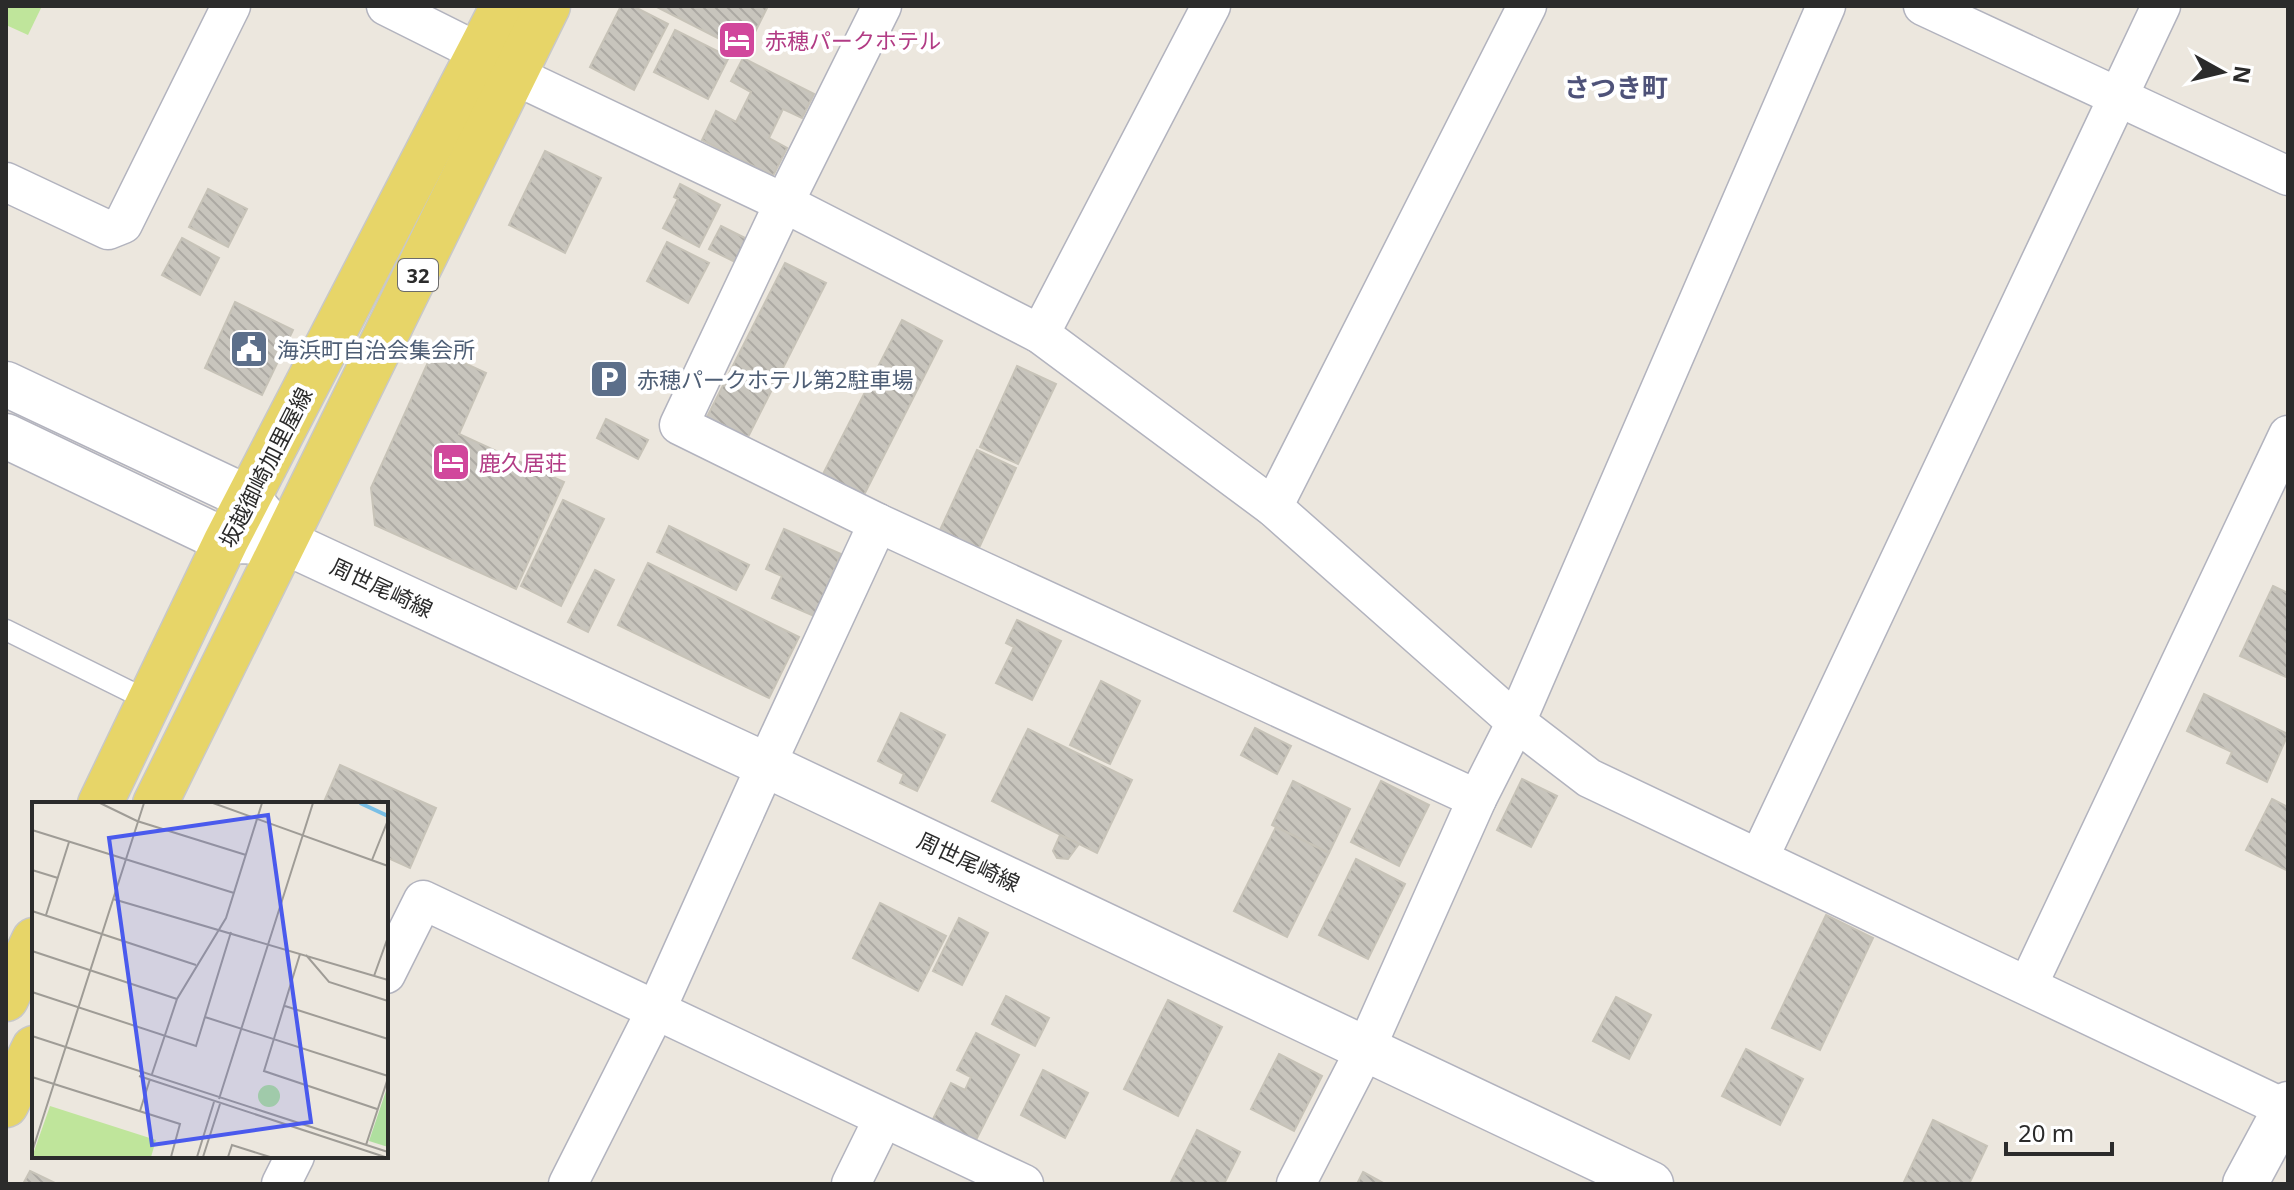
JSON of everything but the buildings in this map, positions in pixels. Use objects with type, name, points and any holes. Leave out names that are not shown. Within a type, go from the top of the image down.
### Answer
[{"type":"main road","name":"坂越御崎加里屋線","points":[[156,802],[285,542],[498,65],[503,6]]},
{"type":"main road","name":"坂越御崎加里屋線","points":[[101,802],[248,498],[498,65],[548,6]]},
{"type":"main road","points":[[6,384],[248,498]]},
{"type":"main road","points":[[6,436],[226,541]]},
{"type":"main road","name":"周世尾崎線","points":[[248,498],[285,542]]},
{"type":"main road","name":"周世尾崎線","points":[[226,541],[285,542],[766,765],[1651,1184]]},
{"type":"main road","points":[[6,999],[32,944]]},
{"type":"main road","points":[[6,1105],[32,1052]]},
{"type":"main road","points":[[2245,1184],[2287,1107]]},
{"type":"street","points":[[6,182],[108,230],[123,224],[231,6]]},
{"type":"street","points":[[386,6],[498,65],[784,203],[1040,334],[1273,507],[1516,722],[1589,778],[2287,1107]]},
{"type":"street","points":[[882,6],[679,425],[878,523],[1477,799]]},
{"type":"street","points":[[1040,334],[1211,6]]},
{"type":"street","points":[[1273,507],[1527,6]]},
{"type":"street","points":[[1296,1184],[1366,1048],[1477,799],[1516,722],[1826,6]]},
{"type":"street","points":[[1923,6],[2288,176]]},
{"type":"street","points":[[1759,858],[2161,6]]},
{"type":"street","points":[[2028,985],[2288,435]]},
{"type":"street","points":[[568,1184],[657,1008],[878,523]]},
{"type":"street","points":[[388,970],[423,900],[1024,1184]]},
{"type":"street","points":[[851,1184],[883,1119]]},
{"type":"street","points":[[281,1184],[294,1158]]},
{"type":"lane","points":[[6,630],[129,691]]},
{"type":"green space","points":[[6,6],[42,6],[28,35],[6,25]]},
{"type":"place","name":"赤穂パークホテル","points":[[737,40]]},
{"type":"place","name":"海浜町自治会集会所","points":[[249,349]]},
{"type":"place","name":"赤穂パークホテル第2駐車場","points":[[609,379]]},
{"type":"place","name":"鹿久居荘","points":[[451,462]]},
{"type":"district","name":"さつき町","points":[[1616,87]]}]
